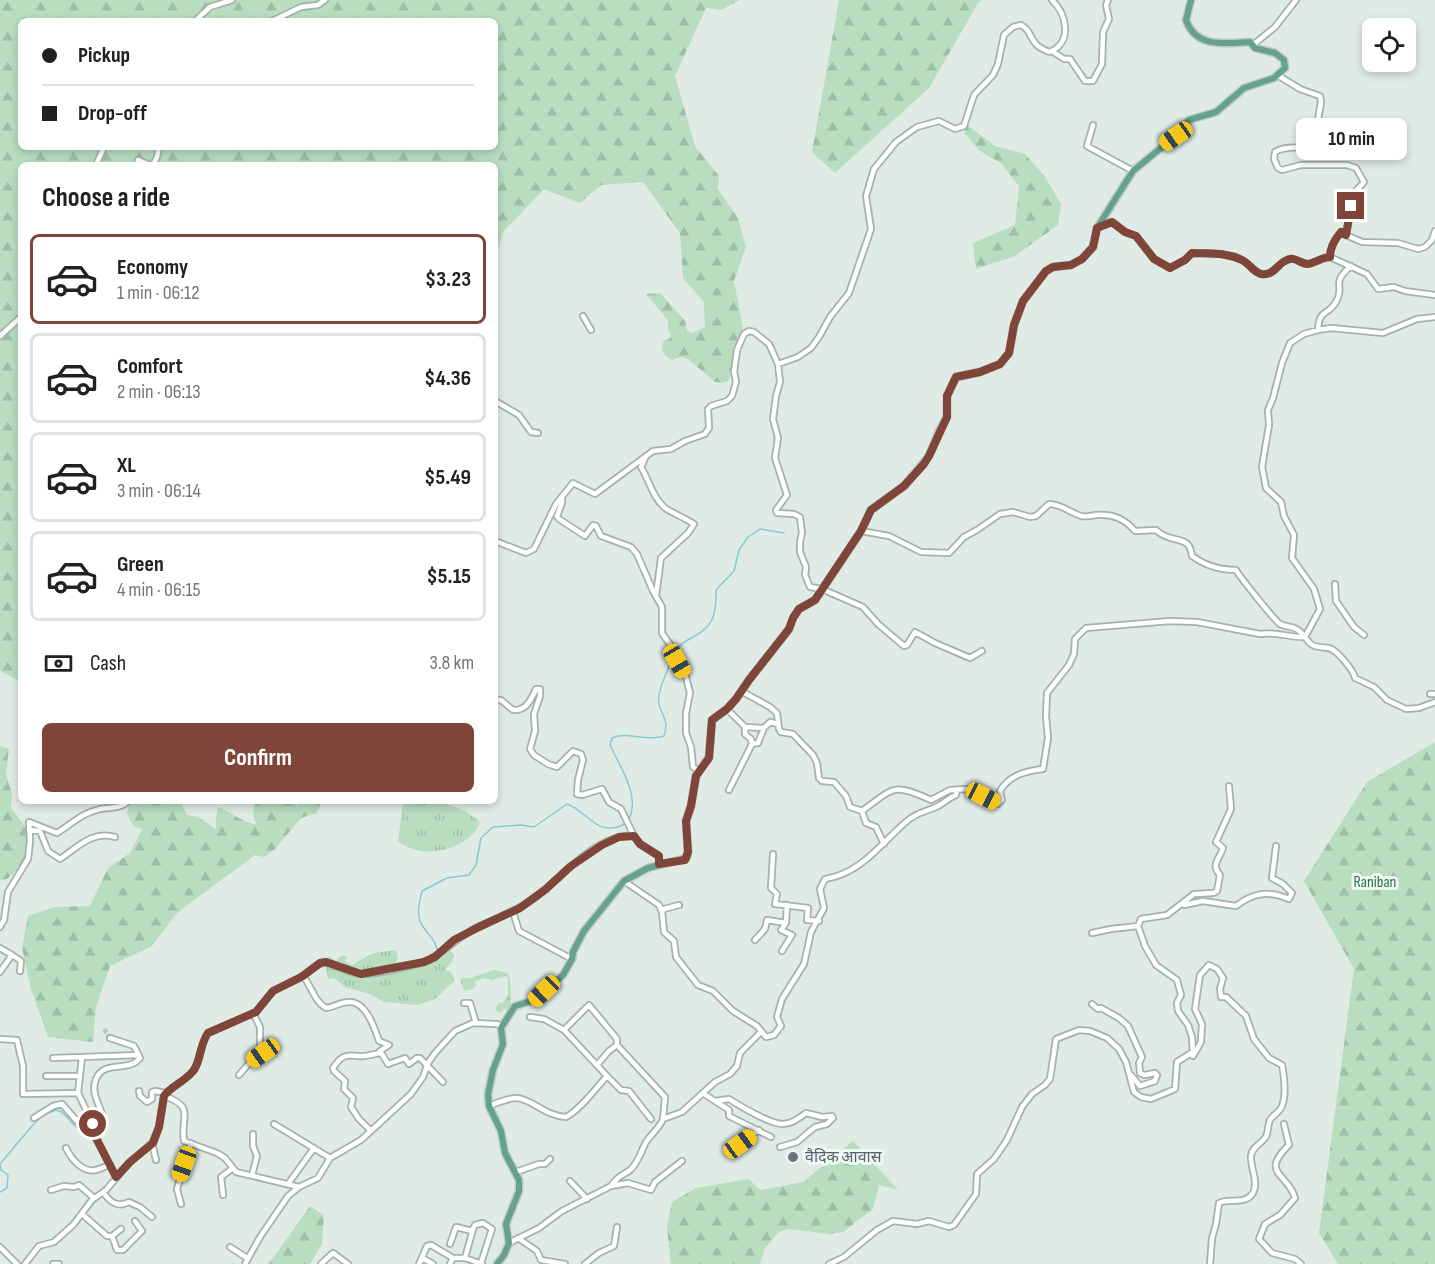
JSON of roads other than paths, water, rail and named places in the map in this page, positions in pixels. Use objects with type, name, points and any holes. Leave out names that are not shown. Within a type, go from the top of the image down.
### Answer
[{"type":"main road","points":[[498,1264],[509,1243],[506,1224],[519,1191],[519,1180],[505,1153],[501,1131],[489,1106],[488,1094],[493,1070],[503,1044],[500,1034],[502,1027],[515,1006],[535,1000],[562,975],[584,931],[624,881],[659,864],[687,858],[686,821],[691,806],[694,781],[709,758],[712,720],[727,709],[789,629],[799,609],[815,600],[861,531],[871,510],[904,486],[929,456],[947,417],[947,396],[956,377],[980,372],[1000,364],[1009,353],[1014,325],[1023,301],[1046,271],[1053,267],[1071,265],[1082,259],[1093,247],[1097,228],[1133,171],[1179,133],[1189,120],[1209,116],[1244,88],[1279,76],[1286,66],[1284,60],[1275,53],[1255,48],[1250,42],[1214,44],[1197,35],[1191,30],[1186,20],[1191,0]]},
{"type":"street","points":[[198,18],[210,7],[232,0]]},
{"type":"street","points":[[278,18],[301,7],[318,5],[325,0]]},
{"type":"street","points":[[1052,0],[1063,13],[1066,22],[1062,41],[1052,51]]},
{"type":"street","points":[[778,363],[798,357],[811,348],[830,317],[849,293],[871,229],[866,190],[874,169],[890,148],[927,123],[939,121],[955,129],[964,126],[974,95],[993,75],[1001,52],[1002,40],[1013,27],[1021,25],[1025,27],[1036,45],[1064,59],[1070,59],[1085,81],[1093,81],[1102,64],[1103,32],[1109,19],[1106,5],[1108,0]]},
{"type":"street","points":[[1253,45],[1275,27],[1296,0]]},
{"type":"street","points":[[1279,76],[1300,89],[1320,96],[1321,102],[1314,144],[1307,148],[1280,149],[1275,152],[1275,163],[1282,170],[1295,166],[1313,165],[1347,165],[1356,168],[1364,182],[1354,193],[1346,235]]},
{"type":"street","points":[[1092,125],[1086,146],[1133,171]]},
{"type":"street","points":[[1097,228],[1112,222],[1118,225],[1125,232],[1136,236],[1154,259],[1170,268],[1185,260],[1192,253],[1230,254],[1263,274],[1270,273],[1284,261],[1292,259],[1308,264],[1330,257],[1367,274],[1378,289],[1394,287],[1405,291],[1435,295]]},
{"type":"street","points":[[1330,257],[1330,250],[1341,232],[1362,242],[1390,242],[1418,249],[1425,247],[1432,240],[1435,231]]},
{"type":"street","points":[[1318,330],[1318,318],[1322,313],[1330,310],[1335,303],[1340,295],[1338,282],[1342,274],[1351,266]]},
{"type":"street","points":[[583,316],[591,330]]},
{"type":"street","points":[[1305,637],[1320,609],[1314,589],[1292,558],[1294,535],[1284,516],[1281,502],[1266,488],[1262,467],[1269,425],[1268,410],[1290,343],[1304,334],[1318,330],[1331,328],[1383,333],[1417,319],[1435,317]]},
{"type":"street","points":[[0,336],[18,320]]},
{"type":"street","points":[[498,542],[526,554],[534,549],[556,504],[573,483],[595,494],[653,451],[671,449],[705,434],[709,428],[708,409],[727,401],[734,393],[737,350],[744,334],[749,331],[754,332],[769,344],[778,363],[780,382],[773,419],[778,438],[775,458],[787,495],[776,510],[777,513],[794,514],[800,517],[802,533],[800,552],[806,567],[806,581],[810,587],[822,589],[863,607],[878,624],[904,646],[915,632],[970,658],[982,651]]},
{"type":"street","points":[[498,403],[519,415],[531,432],[538,434]]},
{"type":"street","points":[[646,456],[641,467],[654,494],[664,507],[694,524],[688,533],[661,558],[656,597]]},
{"type":"street","points":[[562,497],[557,516],[559,519],[585,536],[593,525],[596,526],[600,536],[631,547],[637,554],[662,607],[662,633],[671,646],[670,655],[677,661],[686,677],[690,693],[686,713],[686,733],[691,747],[693,767],[699,771]]},
{"type":"street","points":[[861,531],[889,536],[921,552],[949,553],[964,537],[977,531],[1000,514],[1013,512],[1030,517],[1036,516],[1049,504],[1057,504],[1082,516],[1116,517],[1128,523],[1135,531],[1156,531],[1163,537],[1181,540],[1190,546],[1192,556],[1204,563],[1223,571],[1236,570],[1279,624],[1298,630],[1312,645],[1330,648],[1338,653],[1354,672],[1355,678],[1374,687],[1388,700],[1400,706],[1415,709],[1435,702]]},
{"type":"street","points":[[1335,584],[1336,601],[1354,627],[1364,635]]},
{"type":"street","points":[[862,811],[890,789],[912,791],[931,800],[950,790],[968,789],[998,804],[1002,800],[1000,791],[1003,786],[1020,772],[1043,769],[1048,738],[1047,693],[1069,665],[1074,654],[1075,639],[1086,628],[1170,621],[1197,622],[1260,634],[1305,637]]},
{"type":"street","points":[[498,700],[513,710],[519,710],[527,706],[536,689],[540,689],[534,714],[535,731],[531,753],[557,767],[570,753],[578,752],[583,760],[577,794],[582,795],[602,789],[609,802],[621,809],[640,844],[659,856],[659,864]]},
{"type":"street","points":[[741,691],[777,713],[781,732],[793,734],[813,755],[817,763],[819,778],[822,781],[834,782],[846,796],[850,807],[862,811]]},
{"type":"street","points":[[727,709],[745,727],[764,728]]},
{"type":"street","points":[[752,744],[758,743],[764,728],[770,722],[778,724]]},
{"type":"street","points":[[729,790],[752,744],[751,739],[745,734],[745,727]]},
{"type":"street","points":[[1137,926],[1141,919],[1167,915],[1194,894],[1213,893],[1219,887],[1220,875],[1215,868],[1215,862],[1223,848],[1216,842],[1231,809],[1229,786]]},
{"type":"street","points":[[624,881],[659,905],[664,932],[674,942],[676,957],[698,985],[713,992],[733,1011],[757,1026],[766,1037],[774,1035],[781,1026],[777,1017],[782,999],[804,964],[811,932],[824,908],[820,889],[825,879],[841,876],[866,861],[919,812],[956,795],[957,790]]},
{"type":"street","points":[[0,927],[4,920],[3,908],[8,892],[28,859],[30,841],[28,822],[57,833],[79,816],[124,804]]},
{"type":"street","points":[[862,811],[866,823],[876,827],[884,844]]},
{"type":"street","points":[[29,830],[40,831],[48,851],[60,859],[88,840],[106,835],[115,837]]},
{"type":"street","points":[[25,1264],[39,1246],[54,1242],[130,1162],[153,1143],[159,1127],[165,1094],[181,1084],[195,1069],[208,1033],[254,1013],[273,991],[303,976],[317,964],[326,962],[361,974],[424,962],[435,957],[454,940],[513,912],[535,898],[571,866],[602,845],[619,837],[634,836]]},
{"type":"street","points":[[1181,906],[1195,901],[1236,906],[1250,897],[1264,893],[1276,894],[1289,900],[1292,893],[1272,878],[1271,874],[1276,846]]},
{"type":"street","points":[[773,854],[771,888],[777,894],[775,904],[808,908],[807,920],[819,921]]},
{"type":"street","points":[[662,912],[664,909],[679,905]]},
{"type":"street","points":[[782,951],[792,935],[781,930],[786,923],[787,905]]},
{"type":"street","points":[[513,912],[519,931],[572,959]]},
{"type":"street","points":[[755,940],[764,931],[767,921],[786,923]]},
{"type":"street","points":[[1092,933],[1137,926]]},
{"type":"street","points":[[1137,926],[1156,965],[1177,980],[1181,995],[1177,1004],[1178,1011],[1188,1025],[1192,1037],[1193,1052],[1191,1055]]},
{"type":"street","points":[[0,948],[22,963],[20,971]]},
{"type":"street","points":[[0,972],[12,956]]},
{"type":"street","points":[[829,1264],[844,1257],[877,1230],[893,1221],[917,1224],[929,1221],[949,1227],[954,1225],[976,1194],[977,1174],[994,1159],[1007,1140],[1027,1100],[1050,1079],[1056,1039],[1067,1037],[1079,1030],[1090,1031],[1107,1038],[1119,1049],[1130,1073],[1134,1092],[1141,1098],[1151,1099],[1175,1089],[1177,1062],[1195,1054],[1201,1042],[1202,1024],[1195,1009],[1200,975],[1209,965],[1217,969],[1223,978],[1220,989],[1221,997],[1224,995],[1246,1016],[1254,1039],[1269,1058],[1281,1065],[1284,1084],[1282,1107],[1270,1120],[1266,1137],[1253,1149],[1251,1158],[1254,1171],[1254,1191],[1251,1196],[1236,1202],[1223,1200],[1219,1203],[1212,1238],[1210,1264]]},
{"type":"street","points":[[303,976],[318,1003],[326,1008],[352,1001],[361,1006],[374,1026],[379,1041],[389,1045],[380,1053],[364,1056],[351,1053],[342,1058],[333,1068],[345,1081],[344,1089],[353,1098],[351,1107],[358,1119],[370,1130]]},
{"type":"street","points":[[464,1003],[470,1003],[476,1023]]},
{"type":"street","points":[[1092,1004],[1119,1018],[1128,1026],[1142,1057],[1139,1063],[1140,1073],[1144,1075],[1155,1073],[1156,1078],[1155,1081],[1140,1086],[1130,1073]]},
{"type":"street","points":[[564,1030],[589,1005],[617,1039],[618,1044],[665,1097],[663,1119],[659,1130],[646,1142],[641,1155],[629,1171],[616,1178],[611,1186]]},
{"type":"street","points":[[239,1075],[252,1060],[263,1053],[260,1044],[260,1027],[254,1013]]},
{"type":"street","points":[[530,1017],[544,1019],[564,1030],[621,1090],[628,1091],[651,1119]]},
{"type":"street","points":[[245,1264],[281,1206],[299,1187],[318,1178],[330,1158],[354,1146],[413,1092],[435,1053],[455,1031],[476,1023],[496,1024],[502,1027]]},
{"type":"street","points":[[663,1119],[682,1112],[715,1082],[735,1070],[740,1053],[761,1032]]},
{"type":"street","points":[[95,1136],[104,1124],[95,1094],[94,1087],[97,1078],[106,1068],[137,1062],[140,1059],[134,1046],[110,1038]]},
{"type":"street","points":[[0,1039],[17,1040],[23,1066],[22,1093],[78,1094]]},
{"type":"street","points":[[597,1065],[618,1044]]},
{"type":"street","points":[[380,1053],[389,1064],[405,1058],[409,1064],[418,1057],[443,1082]]},
{"type":"street","points":[[53,1058],[138,1055]]},
{"type":"street","points":[[82,1057],[78,1094],[93,1124],[95,1136],[116,1177]]},
{"type":"street","points":[[45,1076],[79,1076]]},
{"type":"street","points":[[489,1106],[511,1098],[520,1098],[545,1112],[566,1117],[581,1106],[592,1090],[608,1076]]},
{"type":"street","points":[[139,1091],[140,1096],[147,1102],[152,1099],[152,1092],[155,1091],[165,1094],[183,1106],[184,1141],[217,1153],[236,1172],[299,1187]]},
{"type":"street","points":[[704,1094],[729,1110],[729,1116],[771,1137]]},
{"type":"street","points":[[715,1101],[729,1099],[741,1107],[784,1124],[806,1113],[822,1117],[832,1116],[833,1118],[827,1124],[815,1127],[797,1142],[780,1147]]},
{"type":"street","points":[[34,1118],[53,1106],[62,1104],[83,1128],[95,1136]]},
{"type":"street","points":[[273,1124],[330,1158]]},
{"type":"street","points":[[1284,1124],[1289,1145],[1276,1158],[1276,1164],[1280,1178],[1293,1191],[1295,1198],[1280,1215],[1265,1224],[1259,1239],[1272,1253],[1295,1259],[1301,1264]]},
{"type":"street","points":[[732,1147],[759,1131]]},
{"type":"street","points":[[252,1175],[257,1156],[253,1146],[253,1134]]},
{"type":"street","points":[[153,1143],[156,1160]]},
{"type":"street","points":[[181,1204],[177,1189],[191,1143]]},
{"type":"street","points":[[66,1148],[76,1163],[88,1169],[94,1171],[110,1164]]},
{"type":"street","points":[[288,1184],[314,1148]]},
{"type":"street","points":[[516,1172],[539,1164],[546,1164],[550,1159]]},
{"type":"street","points":[[509,1243],[539,1228],[562,1211],[611,1186],[627,1183],[651,1190],[655,1182],[682,1161]]},
{"type":"street","points":[[223,1195],[221,1177],[233,1168]]},
{"type":"street","points":[[570,1181],[587,1199]]},
{"type":"street","points":[[51,1190],[79,1185],[94,1198]]},
{"type":"street","points":[[103,1192],[114,1204],[122,1206],[129,1202],[152,1217]]},
{"type":"street","points":[[82,1214],[105,1235],[112,1236],[122,1230]]},
{"type":"street","points":[[112,1236],[117,1250],[123,1251],[142,1231],[135,1221]]},
{"type":"street","points":[[419,1264],[427,1246],[431,1245],[453,1258],[465,1258],[482,1264],[492,1229],[483,1223],[475,1225],[465,1258]]},
{"type":"street","points":[[450,1244],[456,1227],[472,1231]]},
{"type":"street","points":[[585,1264],[599,1253],[614,1246],[617,1227]]},
{"type":"street","points":[[518,1238],[537,1251],[541,1260],[565,1264]]},
{"type":"street","points":[[0,1247],[16,1264]]},
{"type":"street","points":[[230,1247],[247,1258]]},
{"type":"street","points":[[321,1264],[333,1253],[347,1264]]},
{"type":"street","points":[[422,1258],[433,1264]]},
{"type":"street","points":[[450,1264],[453,1258]]},
{"type":"street","points":[[53,1264],[59,1264]]},
{"type":"waterway","points":[[674,655],[684,642],[703,631],[710,623],[715,610],[716,590],[734,571],[739,550],[748,537],[760,529],[784,533]]},
{"type":"waterway","points":[[628,820],[632,811],[631,792],[610,745],[612,738],[618,736],[651,738],[664,736],[666,724],[659,695],[672,659]]},
{"type":"waterway","points":[[438,953],[434,942],[419,919],[418,910],[422,891],[447,878],[469,875],[476,865],[481,838],[493,827],[520,825],[534,827],[567,804],[600,826],[607,828],[625,824]]},
{"type":"waterway","points":[[0,1192],[7,1188],[8,1175],[1,1170],[0,1164],[43,1115],[56,1110],[62,1112],[91,1139]]},
{"type":"tunnel","points":[[104,1029],[110,1038]]},
{"type":"place","name":"वैदिक आवास","points":[[793,1157]]},
{"type":"park label","name":"Raniban","points":[[1375,882]]}]
